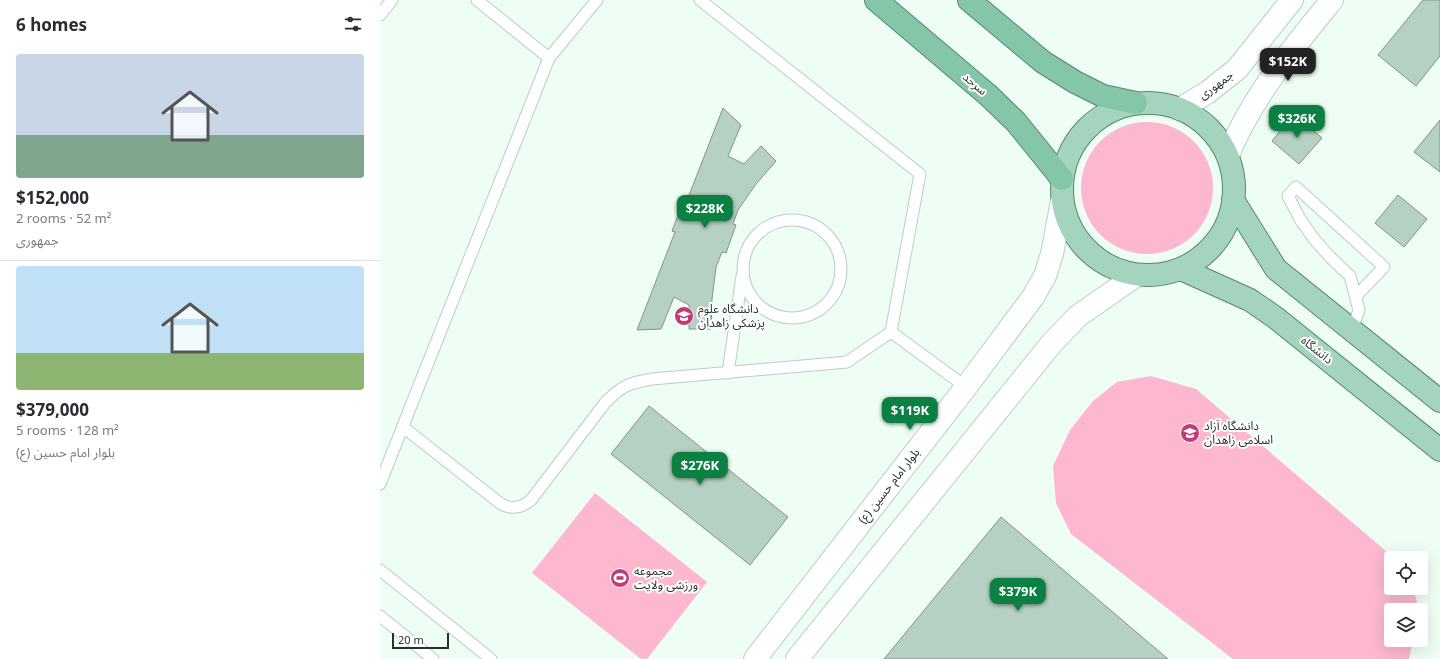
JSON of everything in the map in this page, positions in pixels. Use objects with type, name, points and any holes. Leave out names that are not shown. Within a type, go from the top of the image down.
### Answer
[{"type":"highway","name":"سرحد","points":[[876,0],[988,95],[1016,122],[1062,179]]},
{"type":"highway","points":[[969,0],[1043,62],[1075,82],[1103,96],[1136,103]]},
{"type":"main road","name":"جمهوری","points":[[1180,109],[1208,92],[1237,69],[1292,0]]},
{"type":"main road","points":[[1228,155],[1237,132],[1260,94],[1282,62],[1332,0]]},
{"type":"main road","points":[[1136,103],[1158,103],[1180,109],[1200,120],[1216,136],[1228,155],[1233,177],[1233,200],[1228,222],[1217,242],[1201,258],[1181,269],[1160,275],[1137,275],[1115,270],[1095,259],[1079,243],[1068,223],[1062,201],[1062,179],[1068,157],[1079,137],[1095,121],[1114,109],[1136,103]]},
{"type":"main road","points":[[1233,200],[1276,269],[1440,401]]},
{"type":"main road","name":"بلوار امام حسین (ع)","points":[[755,659],[966,387],[1033,297],[1045,276],[1052,254],[1062,201]]},
{"type":"main road","name":"دانشگاه","points":[[1181,269],[1250,300],[1276,318],[1440,450]]},
{"type":"main road","points":[[797,659],[1052,343],[1078,316],[1137,275]]},
{"type":"lane","points":[[380,15],[392,0]]},
{"type":"lane","points":[[477,0],[549,58]]},
{"type":"lane","points":[[380,484],[549,58],[597,0]]},
{"type":"lane","points":[[403,427],[501,504],[513,508],[520,507],[530,500],[605,403],[618,390],[634,382],[652,379],[847,362],[891,332],[920,174],[700,0]]},
{"type":"lane","points":[[1352,330],[1359,310],[1350,276],[1314,239],[1300,219],[1288,196],[1296,187],[1384,267],[1356,296]]},
{"type":"lane","points":[[728,372],[744,259],[756,236],[777,222],[790,220],[802,221],[825,233],[833,243],[838,254],[841,267],[840,280],[835,292],[828,302],[818,311],[807,316],[794,318],[782,317],[770,313],[759,306],[751,296],[743,272]]},
{"type":"lane","points":[[891,332],[966,387]]},
{"type":"lane","points":[[380,570],[491,659]]},
{"type":"lane","points":[[380,616],[433,659]]},
{"type":"shaded area","points":[[1153,122],[1172,127],[1184,133],[1194,141],[1202,151],[1208,163],[1212,175],[1212,201],[1208,213],[1202,225],[1194,235],[1184,243],[1172,249],[1160,253],[1141,254],[1122,249],[1110,243],[1100,235],[1092,225],[1086,213],[1082,201],[1081,182],[1086,163],[1092,151],[1100,141],[1110,133],[1122,127],[1134,123]]},
{"type":"shaded area","points":[[1151,376],[1196,389],[1386,551],[1384,551],[1384,595],[1415,595],[1417,603],[1384,603],[1384,647],[1412,647],[1409,659],[1233,659],[1071,534],[1056,503],[1053,466],[1070,430],[1093,401],[1117,382]]},
{"type":"shaded area","name":"مجموعه ورزشی ولایت","points":[[595,493],[707,582],[647,659],[641,659],[532,573]]},
{"type":"building","points":[[1423,0],[1440,0],[1440,56],[1416,86],[1378,55]]},
{"type":"building","points":[[723,108],[741,125],[728,156],[744,164],[761,146],[776,161],[756,184],[738,210],[733,224],[736,225],[726,253],[722,252],[716,267],[712,299],[711,329],[689,329],[689,305],[674,297],[661,329],[637,330],[675,232],[672,231],[683,202],[686,203]]},
{"type":"building","points":[[1294,114],[1322,138],[1299,164],[1272,141]]},
{"type":"building","points":[[1440,120],[1440,172],[1414,152]]},
{"type":"building","points":[[1398,195],[1427,219],[1404,247],[1375,223]]},
{"type":"building","points":[[649,406],[788,517],[750,565],[611,454]]},
{"type":"building","points":[[1001,517],[1168,659],[884,659]]},
{"type":"place","name":"دانشگاه علوم پزشکی زاهدان","points":[[684,316]]},
{"type":"place","name":"دانشگاه آزاد اسلامی زاهدان","points":[[1190,433]]},
{"type":"place","name":"مجموعه ورزشی ولایت","points":[[620,578]]}]
